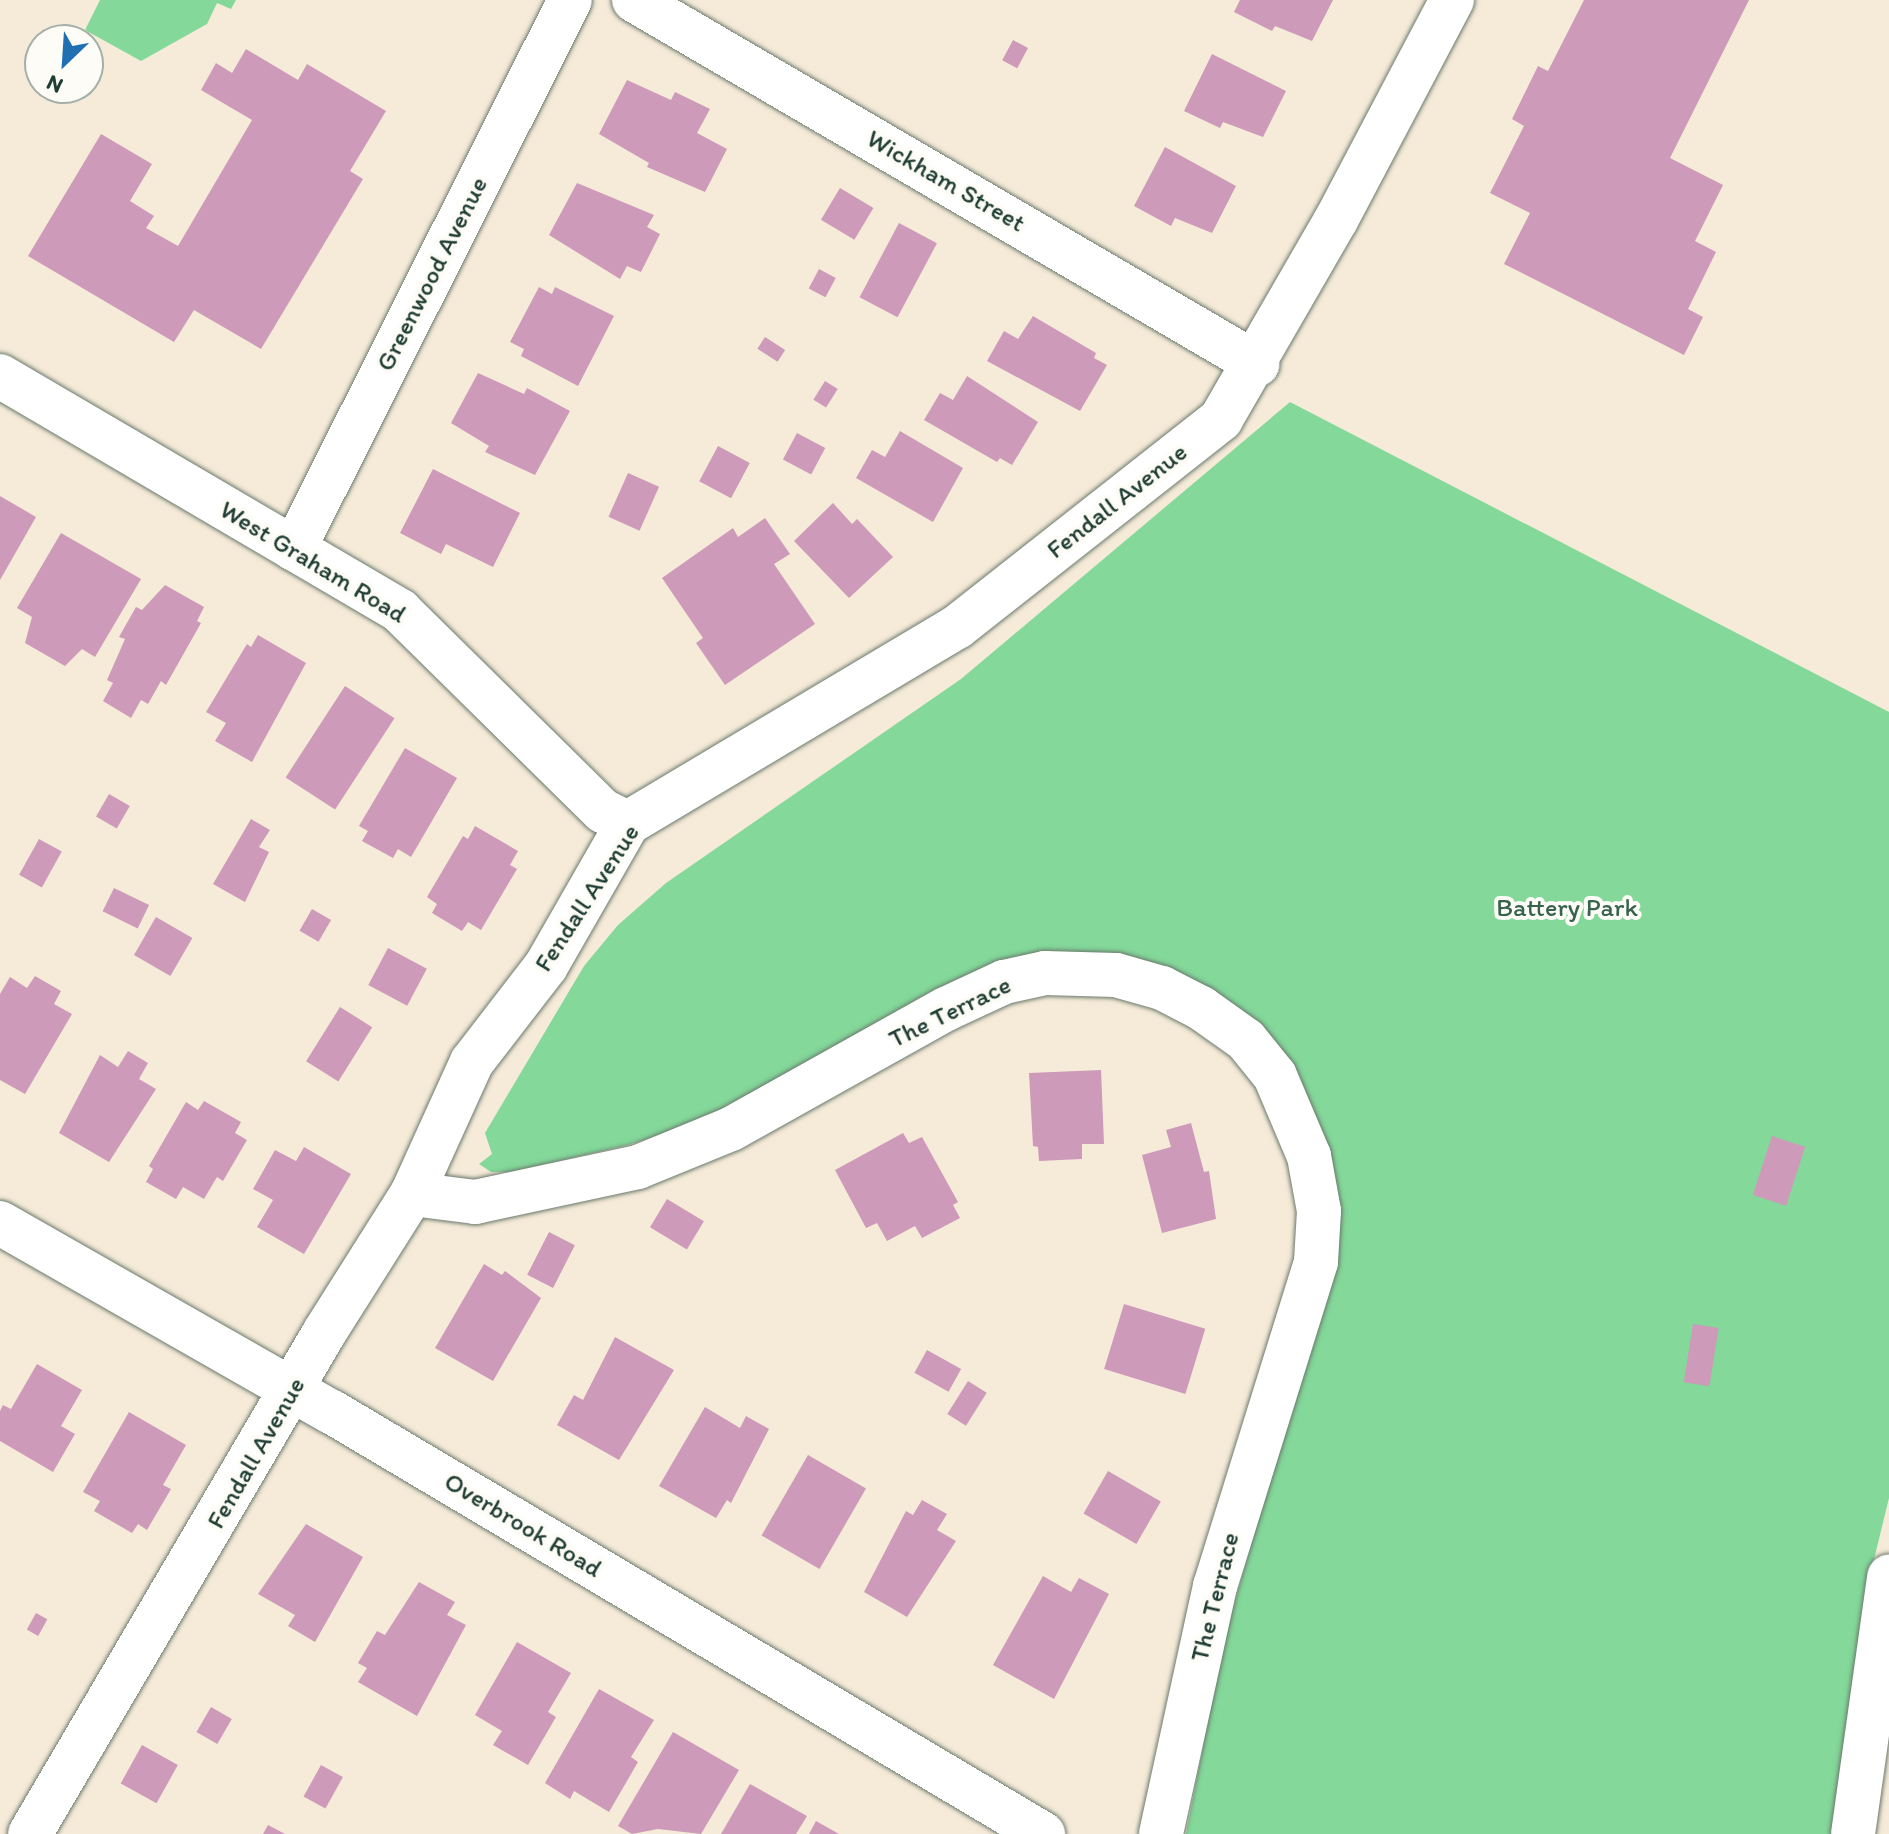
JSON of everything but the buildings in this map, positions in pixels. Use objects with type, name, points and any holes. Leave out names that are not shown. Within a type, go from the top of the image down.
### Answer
[{"type":"street","name":"Greenwood Avenue","points":[[294,549],[570,0]]},
{"type":"street","name":"Wickham Street","points":[[634,0],[1257,364]]},
{"type":"street","name":"Fendall Avenue","points":[[30,1834],[412,1194],[472,1062],[546,966],[628,823],[957,627],[1221,419],[1257,364],[1452,0]]},
{"type":"street","name":"West Graham Road","points":[[0,376],[400,611],[603,811],[628,823]]},
{"type":"street","name":"The Terrace","points":[[412,1194],[475,1202],[638,1167],[731,1129],[957,1004],[1004,982],[1045,973],[1116,975],[1162,988],[1201,1008],[1246,1040],[1275,1076],[1309,1156],[1319,1211],[1316,1262],[1215,1586],[1161,1834]]},
{"type":"street","name":"Overbrook Road","points":[[0,1223],[293,1389],[1043,1834]]},
{"type":"street","points":[[1853,1834],[1889,1577]]},
{"type":"green space","points":[[100,0],[236,0],[231,9],[217,3],[207,24],[141,61],[104,41],[104,24],[88,24]]},
{"type":"green space","name":"Battery Park","points":[[1290,402],[1889,712],[1889,1498],[1868,1584],[1835,1834],[1186,1834],[1224,1640],[1329,1271],[1301,1087],[1104,954],[724,1114],[628,1145],[511,1172],[491,1172],[479,1164],[492,1154],[485,1133],[584,966],[618,925],[666,883],[961,679]]}]
